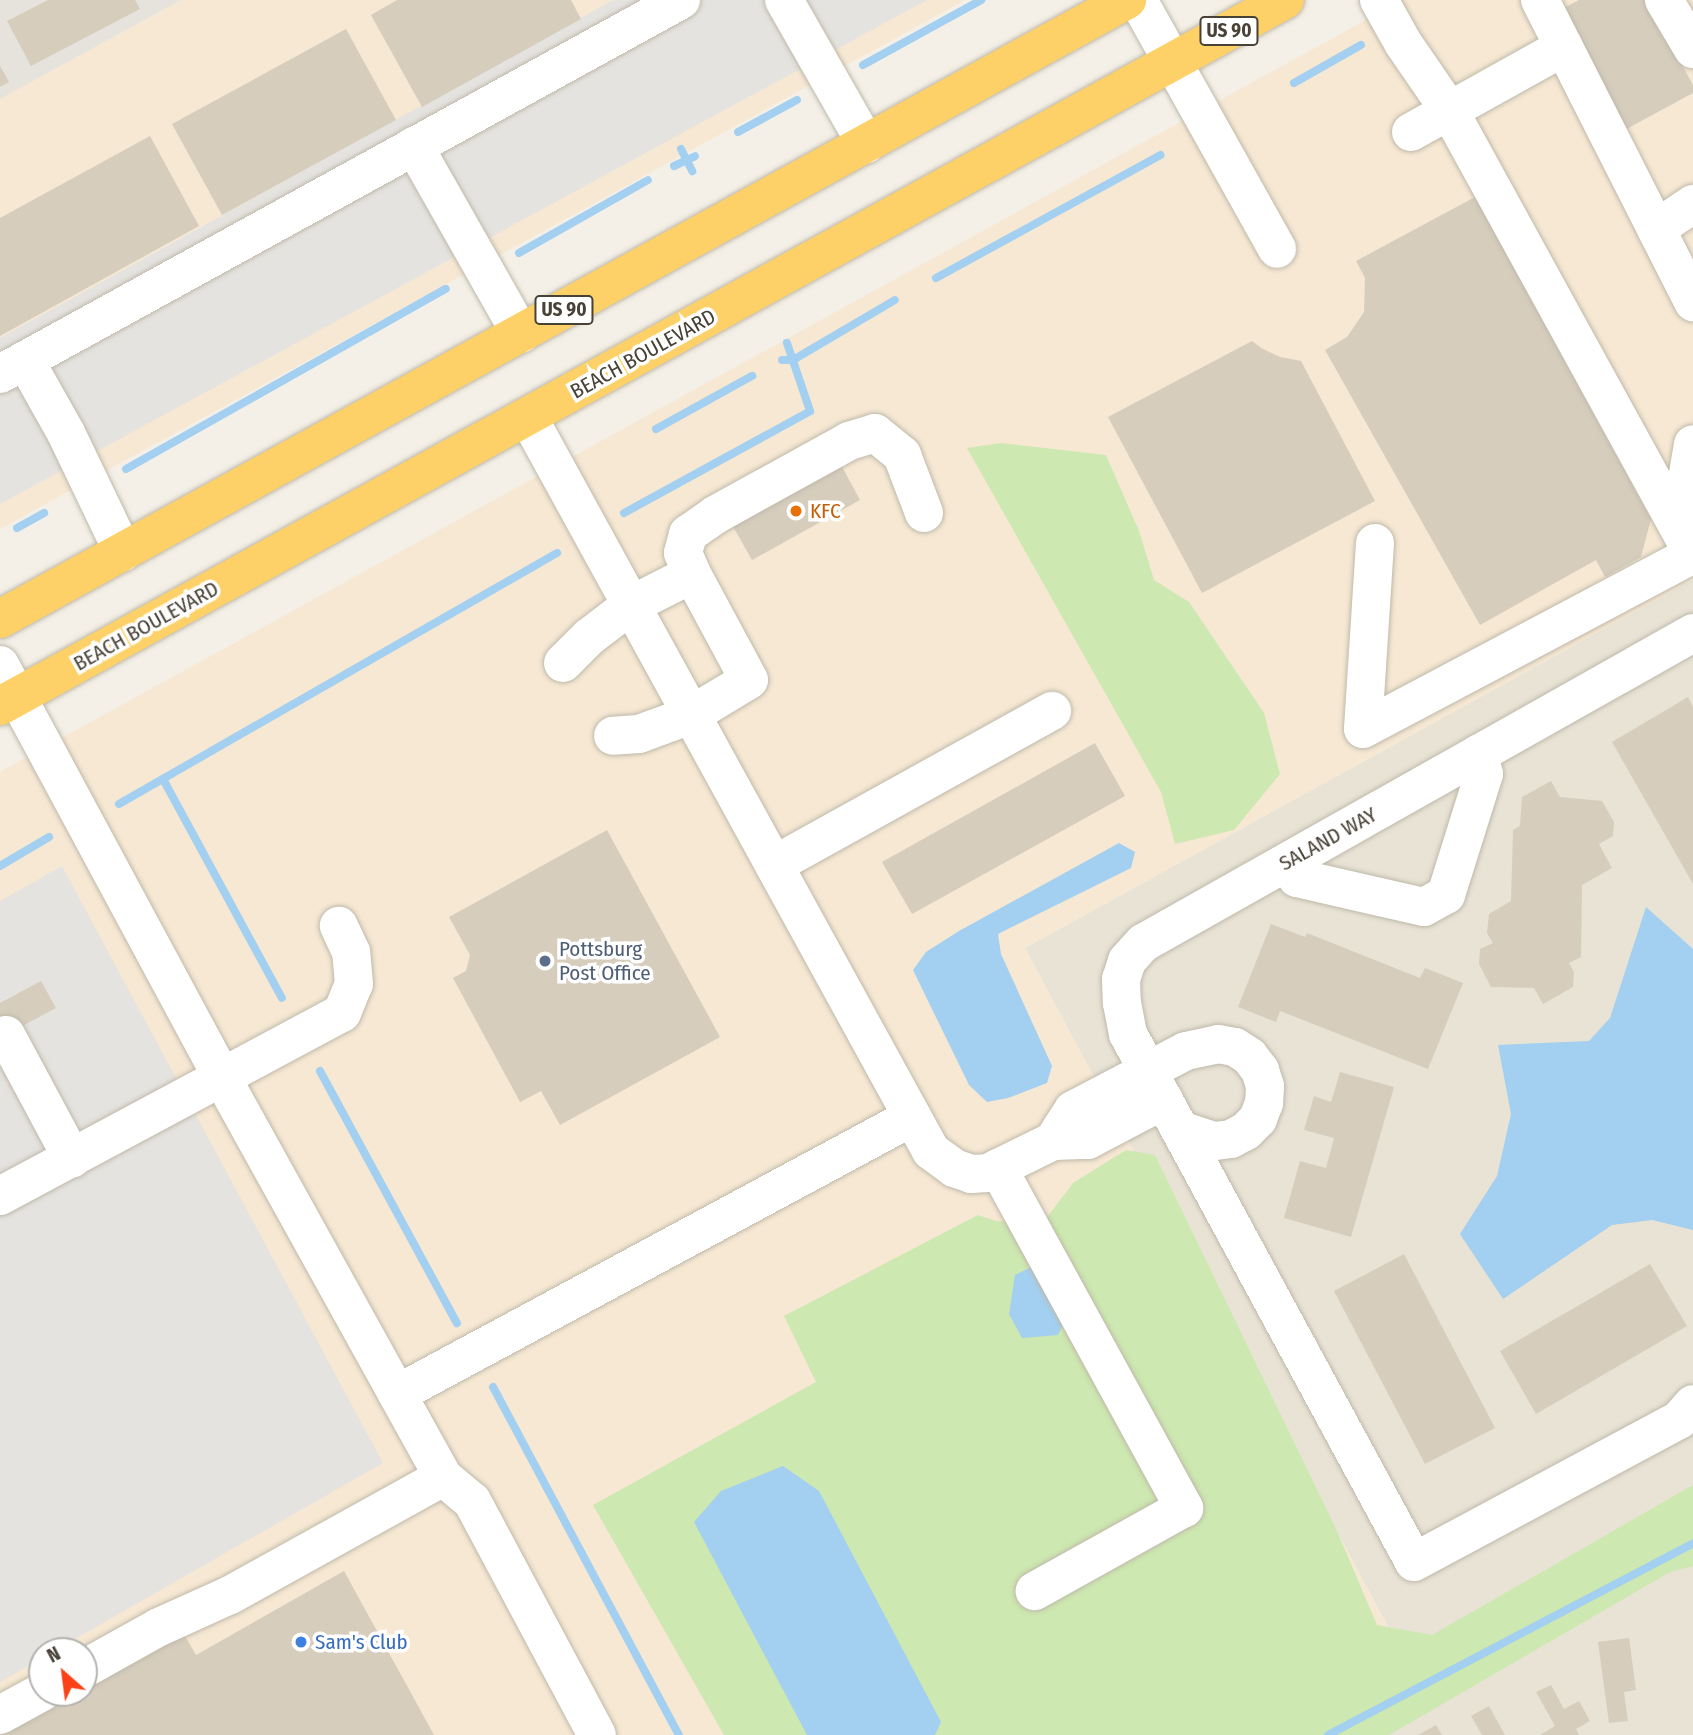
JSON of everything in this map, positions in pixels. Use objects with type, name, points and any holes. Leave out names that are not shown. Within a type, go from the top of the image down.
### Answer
[{"type":"highway","name":"US 90","points":[[0,619],[1127,0]]},
{"type":"highway","name":"BEACH BOULEVARD","points":[[6,689],[528,417],[1285,0]]},
{"type":"street","points":[[123,552],[66,433],[13,367],[681,0]]},
{"type":"street","points":[[784,0],[866,144]]},
{"type":"street","points":[[1138,0],[1277,249]]},
{"type":"street","points":[[1380,0],[1403,43],[1449,110],[1688,545]]},
{"type":"street","points":[[1540,0],[1693,302]]},
{"type":"street","points":[[1664,0],[1693,49]]},
{"type":"street","points":[[1411,132],[1564,47]]},
{"type":"street","points":[[414,146],[521,334]]},
{"type":"street","points":[[1656,229],[1693,204]]},
{"type":"street","points":[[528,417],[931,1151],[954,1168],[971,1174],[988,1173],[1053,1141],[1088,1140],[1164,1100]]},
{"type":"street","points":[[613,736],[639,734],[691,715],[748,680],[692,575],[683,553],[688,534],[715,515],[849,441],[874,433],[902,455],[924,513]]},
{"type":"street","points":[[1688,545],[1693,444]]},
{"type":"street","points":[[1375,543],[1363,729],[1688,545]]},
{"type":"street","points":[[563,663],[589,637],[631,605],[692,575]]},
{"type":"street","name":"SALAND WAY","points":[[1693,633],[1143,943],[1127,961],[1121,979],[1128,1034],[1414,1562],[1679,1420],[1693,1404]]},
{"type":"street","points":[[6,689],[443,1477],[472,1501],[597,1735]]},
{"type":"street","points":[[774,865],[1052,711]]},
{"type":"street","points":[[1287,862],[1297,878],[1424,907],[1446,895],[1484,774],[1478,754]]},
{"type":"street","points":[[0,1196],[342,1013],[354,984],[351,951],[339,926]]},
{"type":"street","points":[[6,1035],[72,1158]]},
{"type":"street","points":[[397,1394],[912,1117]]},
{"type":"street","points":[[998,1168],[1184,1508],[1035,1591]]},
{"type":"street","points":[[98,1661],[159,1627],[230,1595],[443,1477]]},
{"type":"street","points":[[0,1715],[28,1700]]},
{"type":"shaded area","points":[[0,0],[181,0],[0,99]]},
{"type":"shaded area","points":[[181,0],[965,0],[0,529],[0,99]]},
{"type":"shaded area","points":[[613,0],[927,0],[0,504],[0,338]]},
{"type":"shaded area","points":[[1402,0],[1693,0],[1693,580],[1025,948],[1425,1697],[1354,1735],[0,1735],[0,772]]},
{"type":"shaded area","points":[[1693,580],[1693,1735],[1354,1735],[1425,1696],[1025,948]]},
{"type":"shaded area","points":[[62,866],[383,1463],[78,1637],[28,1637],[28,1666],[0,1682],[0,901]]},
{"type":"green space","points":[[1001,443],[1106,455],[1139,531],[1154,580],[1189,602],[1264,713],[1280,774],[1234,830],[1175,844],[1161,792],[967,448]]},
{"type":"green space","points":[[1126,1150],[1155,1155],[1337,1531],[1377,1625],[1432,1635],[1693,1485],[1693,1566],[1670,1572],[1389,1735],[724,1735],[593,1505],[816,1382],[784,1316],[978,1215],[996,1221],[1042,1224],[1073,1183]]},
{"type":"water","points":[[1119,843],[1135,852],[1131,868],[998,934],[1001,954],[1052,1066],[1047,1083],[1008,1098],[987,1102],[969,1085],[913,970],[926,952],[959,931]]},
{"type":"water","points":[[1646,907],[1693,949],[1693,1230],[1652,1220],[1612,1225],[1503,1299],[1460,1234],[1497,1176],[1511,1114],[1498,1045],[1589,1041],[1610,1018]]},
{"type":"water","points":[[1029,1268],[1075,1273],[1083,1282],[1058,1335],[1022,1338],[1009,1314],[1015,1275]]},
{"type":"water","points":[[783,1466],[819,1491],[941,1722],[935,1735],[807,1735],[694,1522],[721,1491]]},
{"type":"building","points":[[48,0],[135,0],[140,9],[31,66],[7,21]]},
{"type":"building","points":[[397,0],[571,0],[581,19],[422,107],[371,15]]},
{"type":"building","points":[[1579,0],[1647,0],[1693,85],[1693,93],[1619,133],[1554,13]]},
{"type":"building","points":[[346,29],[396,120],[222,215],[172,124]]},
{"type":"building","points":[[0,66],[9,82],[0,87]]},
{"type":"building","points":[[150,136],[199,226],[0,336],[0,218]]},
{"type":"building","points":[[1475,197],[1651,519],[1641,557],[1605,577],[1596,560],[1480,625],[1325,350],[1347,337],[1364,312],[1365,278],[1356,261]]},
{"type":"building","points":[[1252,341],[1280,357],[1301,361],[1375,501],[1202,593],[1108,417]]},
{"type":"building","name":"KFC","points":[[840,463],[860,500],[752,560],[731,523]]},
{"type":"building","points":[[1688,697],[1693,707],[1693,884],[1612,742]]},
{"type":"building","points":[[1095,743],[1125,796],[912,914],[882,862]]},
{"type":"building","points":[[1551,781],[1560,797],[1602,801],[1614,822],[1613,836],[1599,844],[1612,868],[1582,885],[1581,957],[1569,963],[1574,972],[1573,987],[1543,1004],[1534,988],[1491,987],[1479,964],[1480,949],[1493,943],[1487,933],[1489,914],[1511,901],[1513,830],[1520,826],[1522,797]]},
{"type":"building","points":[[607,830],[720,1037],[560,1125],[541,1091],[520,1102],[453,978],[466,971],[470,955],[449,917]]},
{"type":"building","points":[[1271,924],[1305,937],[1307,933],[1420,978],[1425,968],[1463,983],[1428,1069],[1280,1011],[1276,1022],[1238,1007]]},
{"type":"building","points":[[41,981],[56,1008],[0,1038],[0,1003]]},
{"type":"building","points":[[1340,1072],[1394,1087],[1351,1237],[1284,1218],[1300,1161],[1326,1168],[1334,1138],[1304,1130],[1314,1096],[1331,1102]]},
{"type":"building","points":[[1404,1254],[1495,1428],[1425,1464],[1334,1291]]},
{"type":"building","points":[[1650,1264],[1687,1326],[1536,1414],[1500,1351]]},
{"type":"building","name":"Sam's Club","points":[[344,1571],[434,1735],[0,1735],[0,1732],[44,1707],[98,1707],[98,1676],[181,1629],[196,1655]]},
{"type":"building","points":[[1629,1638],[1636,1690],[1624,1692],[1628,1721],[1609,1723],[1598,1642]]},
{"type":"building","points":[[1551,1685],[1564,1709],[1579,1701],[1590,1721],[1576,1729],[1579,1735],[1540,1735],[1555,1726],[1536,1692]]},
{"type":"building","points":[[1489,1706],[1505,1735],[1482,1735],[1471,1716]]},
{"type":"building","points":[[1436,1725],[1442,1735],[1418,1735]]},
{"type":"waterway","points":[[863,65],[981,0]]},
{"type":"waterway","points":[[1294,83],[1361,45]]},
{"type":"waterway","points":[[738,132],[797,100]]},
{"type":"waterway","points":[[681,149],[692,171]]},
{"type":"waterway","points":[[936,278],[1161,155]]},
{"type":"waterway","points":[[674,166],[695,156]]},
{"type":"waterway","points":[[519,253],[648,180]]},
{"type":"waterway","points":[[126,469],[446,289]]},
{"type":"waterway","points":[[782,360],[793,360],[895,300]]},
{"type":"waterway","points":[[624,513],[810,411],[787,343]]},
{"type":"waterway","points":[[656,429],[752,376]]},
{"type":"waterway","points":[[17,528],[44,513]]},
{"type":"waterway","points":[[119,804],[557,553]]},
{"type":"waterway","points":[[163,779],[282,998]]},
{"type":"waterway","points":[[0,866],[49,837]]},
{"type":"waterway","points":[[320,1071],[457,1323]]},
{"type":"waterway","points":[[493,1387],[679,1735]]},
{"type":"waterway","points":[[1328,1735],[1693,1543]]},
{"type":"place","name":"KFC","points":[[796,511]]},
{"type":"place","name":"Pottsburg Post Office","points":[[545,961]]},
{"type":"place","name":"Sam's Club","points":[[301,1642]]}]
